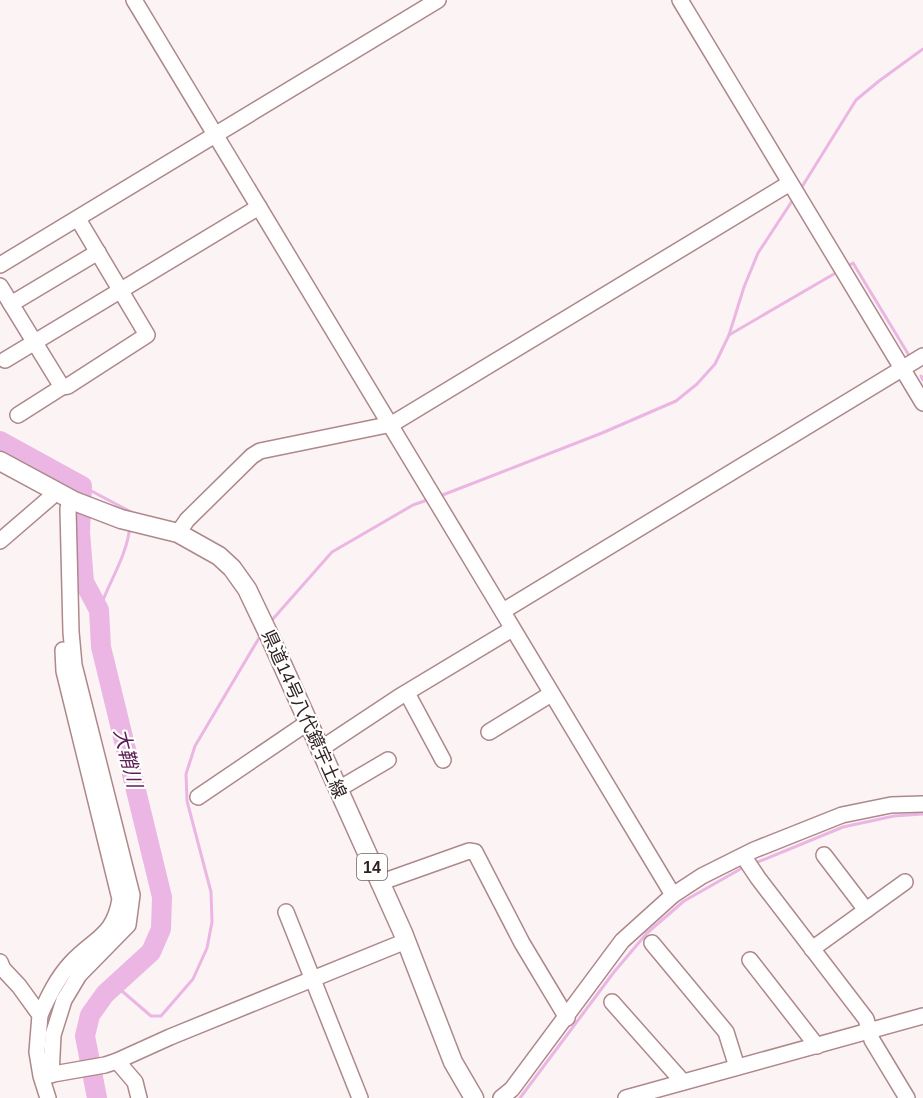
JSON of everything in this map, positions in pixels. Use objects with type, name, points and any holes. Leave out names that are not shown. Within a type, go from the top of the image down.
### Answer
[{"type":"main road","name":"県道14号八代鏡宇土線","points":[[0,461],[72,500],[121,519],[178,533],[219,556],[232,568],[247,589],[269,635],[406,941],[453,1062],[474,1098]]},
{"type":"street","points":[[134,0],[392,424],[426,487],[673,895]]},
{"type":"street","points":[[0,265],[438,0]]},
{"type":"street","points":[[680,0],[923,403]]},
{"type":"street","points":[[178,533],[203,504],[260,451],[392,424],[791,185]]},
{"type":"street","points":[[5,360],[259,207]]},
{"type":"street","points":[[18,415],[62,387],[68,387],[147,335],[78,219]]},
{"type":"street","points":[[11,304],[98,252]]},
{"type":"street","points":[[0,286],[62,387]]},
{"type":"street","points":[[503,611],[923,356]]},
{"type":"street","points":[[0,541],[51,497],[53,490]]},
{"type":"street","points":[[48,1098],[52,1075],[53,1035],[64,1000],[80,975],[128,925],[132,902],[124,860],[74,665],[69,582],[68,509],[72,500]]},
{"type":"street","points":[[52,1075],[37,1052],[40,1015],[53,989],[70,964],[104,935],[112,925],[117,917],[120,899],[64,671],[63,604],[69,582]]},
{"type":"street","points":[[319,750],[512,628]]},
{"type":"street","points":[[407,693],[443,760]]},
{"type":"street","points":[[489,732],[551,694]]},
{"type":"street","points":[[198,797],[307,723]]},
{"type":"street","points":[[337,790],[388,760]]},
{"type":"street","points":[[749,866],[754,850],[842,815],[891,805],[923,804]]},
{"type":"street","points":[[379,883],[468,851],[475,852],[522,943],[567,1018]]},
{"type":"street","points":[[824,855],[866,910]]},
{"type":"street","points":[[501,1098],[512,1089],[567,1018],[622,941],[673,895],[702,876],[749,866]]},
{"type":"street","points":[[749,866],[866,1019],[872,1040],[907,1098]]},
{"type":"street","points":[[812,949],[905,882]]},
{"type":"street","points":[[286,912],[360,1098]]},
{"type":"street","points":[[52,1075],[111,1063],[406,941]]},
{"type":"street","points":[[652,943],[726,1032],[736,1067]]},
{"type":"street","points":[[750,960],[817,1046]]},
{"type":"street","points":[[0,962],[3,969],[19,986],[40,1015]]},
{"type":"street","points":[[612,1002],[682,1082]]},
{"type":"street","points":[[626,1098],[923,1016]]},
{"type":"street","points":[[111,1063],[135,1082],[140,1098]]},
{"type":"waterway","points":[[800,190],[856,100],[923,49]]},
{"type":"waterway","points":[[440,496],[602,433],[676,401],[697,384],[715,364],[729,335],[744,287],[758,253],[794,198]]},
{"type":"waterway","points":[[848,266],[853,263],[910,357]]},
{"type":"waterway","points":[[729,335],[839,271]]},
{"type":"waterway","points":[[921,376],[923,380]]},
{"type":"waterway","name":"大鞘川","points":[[0,441],[82,486],[80,532],[84,582],[99,610],[101,647],[162,897],[161,929],[151,952],[105,994],[90,1015],[85,1036],[97,1098]]},
{"type":"waterway","points":[[82,486],[131,514]]},
{"type":"waterway","points":[[272,620],[332,552],[413,505],[430,499]]},
{"type":"waterway","points":[[99,610],[122,558],[130,526]]},
{"type":"waterway","points":[[115,985],[151,1016],[161,1016],[193,979],[207,948],[212,922],[211,892],[187,801],[186,774],[195,746],[259,638]]},
{"type":"waterway","points":[[753,864],[843,827],[894,816],[923,814]]},
{"type":"waterway","points":[[520,1098],[614,972],[647,933],[684,901],[744,867]]}]
